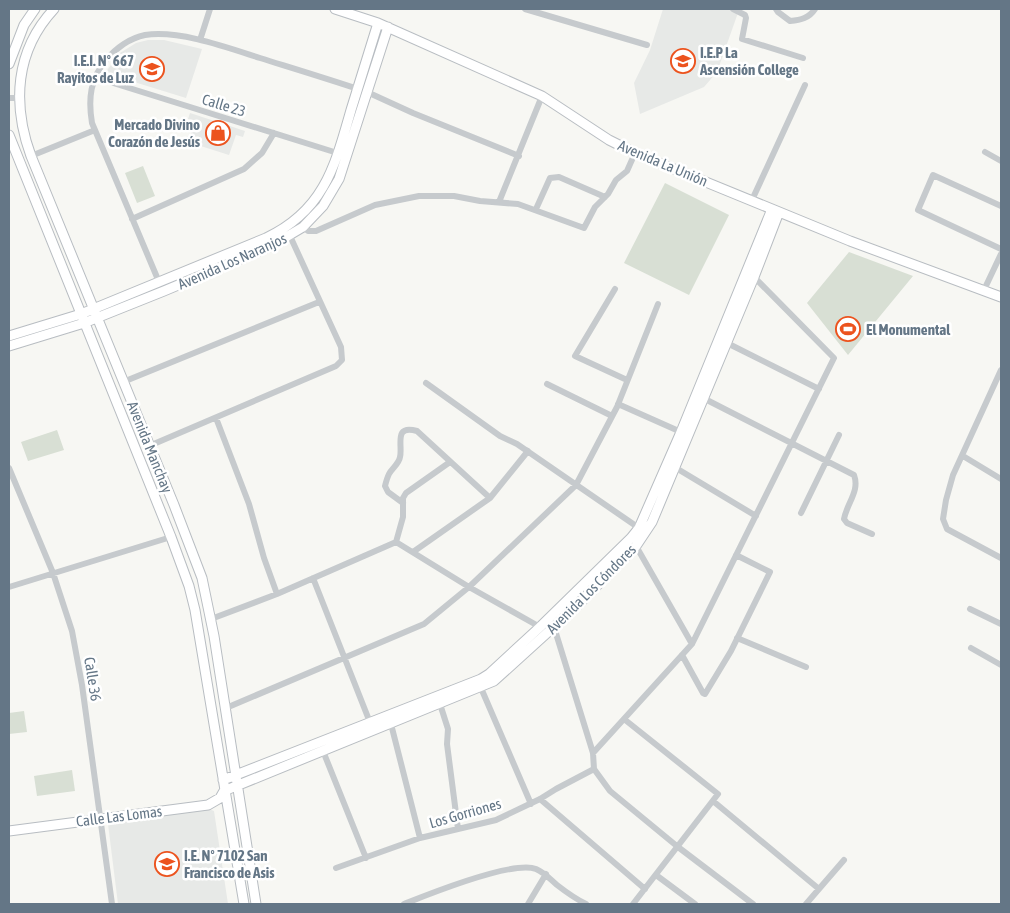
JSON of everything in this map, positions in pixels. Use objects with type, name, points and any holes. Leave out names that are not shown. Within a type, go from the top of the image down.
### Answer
[{"type":"street","points":[[9,64],[24,25],[35,9]]},
{"type":"street","name":"Avenida Manchay","points":[[54,9],[36,34],[27,52],[21,75],[20,121],[31,156],[198,566],[205,589],[226,708],[256,904]]},
{"type":"street","points":[[200,40],[210,9]]},
{"type":"street","name":"Avenida La Unión","points":[[335,9],[388,27],[542,96],[609,140],[635,153],[869,248],[1001,297]]},
{"type":"street","points":[[525,9],[647,45]]},
{"type":"street","points":[[733,9],[743,11],[746,18],[742,39],[803,58]]},
{"type":"street","points":[[776,9],[790,21],[804,18],[815,9]]},
{"type":"street","name":"Avenida Los Naranjos","points":[[96,313],[271,246],[303,227],[316,214],[330,196],[339,179],[358,88],[378,23]]},
{"type":"street","name":"Avenida Los Naranjos","points":[[9,346],[83,319],[158,282],[266,238],[294,222],[322,192],[343,155],[367,92],[388,27]]},
{"type":"street","points":[[158,282],[94,130],[90,106],[94,77],[115,50],[128,41],[139,37],[158,35],[200,40],[358,88]]},
{"type":"street","name":"Calle 23","points":[[94,77],[343,155]]},
{"type":"street","points":[[752,200],[805,85]]},
{"type":"street","points":[[367,92],[413,113],[519,156]]},
{"type":"street","points":[[498,202],[519,156],[542,96]]},
{"type":"street","points":[[9,98],[19,98]]},
{"type":"street","points":[[31,156],[94,130]]},
{"type":"street","points":[[132,219],[244,169],[262,153],[274,133]]},
{"type":"street","name":"Avenida Manchay","points":[[9,135],[186,576],[195,610],[244,904]]},
{"type":"street","points":[[985,152],[1001,161]]},
{"type":"street","points":[[303,227],[308,231],[316,231],[375,205],[419,196],[454,196],[518,204],[584,228],[595,207],[605,197],[616,180],[626,171],[635,153]]},
{"type":"street","points":[[1001,206],[933,175],[918,210],[1001,249]]},
{"type":"street","points":[[536,209],[550,178],[559,177],[605,197]]},
{"type":"street","name":"Avenida Los Cóndores","points":[[224,791],[237,781],[372,727],[481,679],[540,628],[631,538],[639,528],[704,398],[754,278],[776,210]]},
{"type":"street","name":"Avenida Los Cóndores","points":[[222,780],[237,781],[323,751],[372,727],[391,724],[494,681],[554,627],[636,546],[652,522],[681,432],[776,210]]},
{"type":"street","points":[[149,446],[339,364],[342,360],[341,347],[290,236]]},
{"type":"street","points":[[984,290],[1001,254]]},
{"type":"street","points":[[593,752],[692,644],[834,358],[754,278]]},
{"type":"street","points":[[615,289],[575,356],[627,380]]},
{"type":"street","points":[[123,382],[319,302]]},
{"type":"street","points":[[226,708],[424,624],[469,588],[576,484],[618,404],[658,304]]},
{"type":"street","name":"Avenida Los Naranjos","points":[[9,336],[83,319]]},
{"type":"street","points":[[726,343],[819,389]]},
{"type":"street","points":[[1001,370],[954,475],[946,500],[943,519],[947,529],[1001,558]]},
{"type":"street","points":[[426,383],[500,436],[528,451],[639,528]]},
{"type":"street","points":[[547,384],[612,416]]},
{"type":"street","points":[[704,398],[854,475],[856,488],[844,519],[848,523],[872,534]]},
{"type":"street","points":[[618,404],[681,432]]},
{"type":"street","points":[[216,418],[249,504],[264,558],[277,594]]},
{"type":"street","points":[[404,503],[388,492],[385,486],[389,473],[396,466],[400,457],[399,443],[401,436],[405,430],[410,429],[417,431],[490,498]]},
{"type":"street","points":[[801,513],[839,435]]},
{"type":"street","points":[[413,552],[490,498],[528,451]]},
{"type":"street","points":[[963,456],[1001,479]]},
{"type":"street","points":[[396,542],[403,517],[403,498],[406,493],[450,462]]},
{"type":"street","points":[[671,465],[756,516]]},
{"type":"street","name":"Calle 36","points":[[9,468],[53,573],[68,617],[79,664],[112,904]]},
{"type":"street","points":[[9,587],[171,537]]},
{"type":"street","points":[[211,619],[277,594],[396,542]]},
{"type":"street","points":[[396,542],[469,588],[540,628]]},
{"type":"street","points":[[636,546],[692,644]]},
{"type":"street","points":[[682,655],[703,693],[706,694],[770,572],[736,555]]},
{"type":"street","points":[[313,578],[372,727]]},
{"type":"street","points":[[970,609],[1001,624]]},
{"type":"street","points":[[554,627],[593,752],[594,769],[610,791],[753,904]]},
{"type":"street","points":[[737,638],[806,667]]},
{"type":"street","points":[[971,648],[1001,665]]},
{"type":"street","points":[[481,688],[531,804]]},
{"type":"street","points":[[440,704],[448,730],[447,744],[458,829]]},
{"type":"street","points":[[624,719],[718,794],[633,904]]},
{"type":"street","points":[[391,724],[420,838]]},
{"type":"street","points":[[323,751],[366,858]]},
{"type":"street","name":"Los Gorriones","points":[[336,868],[420,838],[496,820],[531,804],[594,769]]},
{"type":"street","name":"Calle Las Lomas","points":[[9,831],[208,805],[220,798],[224,791]]},
{"type":"street","points":[[540,799],[645,889]]},
{"type":"street","points":[[713,801],[819,889]]},
{"type":"street","points":[[806,904],[844,860]]},
{"type":"street","points":[[404,904],[489,874],[534,868],[546,874],[579,902],[586,904]]},
{"type":"street","points":[[528,904],[546,874]]},
{"type":"street","points":[[656,875],[694,904]]},
{"type":"shaded area","name":"I.E.P La Ascensión College","points":[[663,9],[739,10],[717,72],[704,87],[640,114],[634,83],[650,50]]},
{"type":"shaded area","name":"I.E.I. N° 667 Rayitos de Luz","points":[[148,40],[164,40],[202,49],[186,98],[105,73],[120,53],[136,43]]},
{"type":"shaded area","name":"Mercado Divino Corazón de Jesús","points":[[190,113],[245,131],[243,137],[236,135],[229,155],[188,142],[195,121],[188,119]]},
{"type":"shaded area","points":[[143,166],[155,196],[137,203],[125,173]]},
{"type":"shaded area","points":[[665,183],[729,215],[689,295],[624,263]]},
{"type":"shaded area","name":"El Monumental","points":[[849,252],[913,276],[848,355],[807,303]]},
{"type":"shaded area","points":[[57,430],[64,450],[28,461],[21,442]]},
{"type":"shaded area","points":[[24,711],[27,732],[9,734],[9,713]]},
{"type":"shaded area","points":[[72,770],[75,791],[37,796],[34,776]]},
{"type":"shaded area","name":"I.E. N° 7102 San Francisco de Asis","points":[[209,809],[214,811],[228,904],[118,904],[108,824]]},
{"type":"place","name":"I.E.P La Ascensión College","points":[[683,61]]},
{"type":"place","name":"I.E.I. N° 667 Rayitos de Luz","points":[[152,69]]},
{"type":"place","name":"Mercado Divino Corazón de Jesús","points":[[218,133]]},
{"type":"place","name":"El Monumental","points":[[848,329]]},
{"type":"place","name":"I.E. N° 7102 San Francisco de Asis","points":[[167,864]]}]
